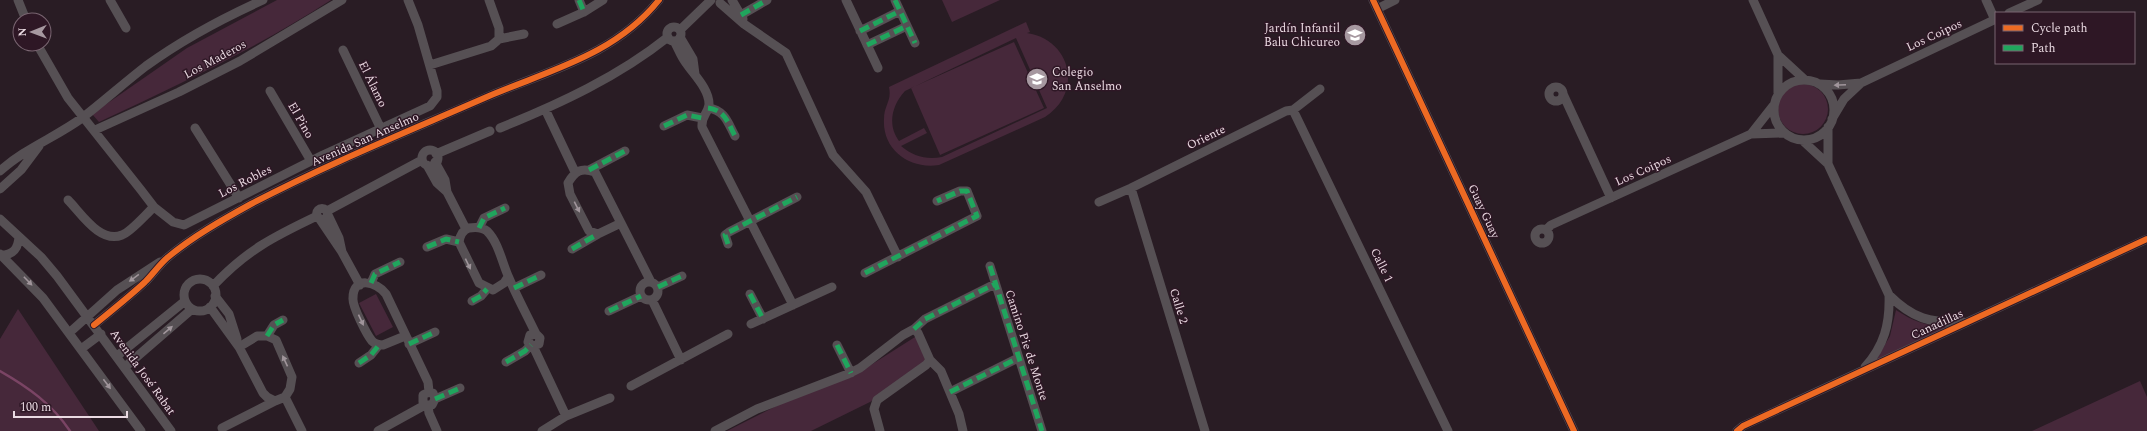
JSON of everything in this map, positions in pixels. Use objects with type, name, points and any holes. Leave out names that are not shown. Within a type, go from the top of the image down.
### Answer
[{"type":"street","points":[[18,0],[23,12]]},
{"type":"street","points":[[110,0],[126,28]]},
{"type":"street","points":[[0,170],[15,157],[40,145],[82,118],[147,65],[180,44],[263,0]]},
{"type":"street","name":"Los Maderos","points":[[95,130],[240,61],[342,0]]},
{"type":"street","name":"Los Robles","points":[[42,52],[68,98],[82,118],[95,130],[154,207],[173,222],[184,225],[310,162],[430,106],[434,102],[437,97],[437,91],[418,26],[408,0]]},
{"type":"street","points":[[489,0],[499,28],[500,39]]},
{"type":"street","points":[[579,0],[584,12]]},
{"type":"street","points":[[558,24],[584,12],[603,0]]},
{"type":"street","name":"Avenida San Anselmo","points":[[69,333],[131,280],[167,258],[214,225],[266,197],[402,134],[597,52],[630,30],[659,0]]},
{"type":"street","points":[[732,0],[743,20]]},
{"type":"street","points":[[743,20],[767,0]]},
{"type":"street","points":[[846,0],[878,68]]},
{"type":"street","points":[[895,0],[915,43]]},
{"type":"street","name":"Guay Guay","points":[[1367,0],[1400,69],[1421,102]]},
{"type":"street","name":"Guay Guay","points":[[1373,0],[1574,431]]},
{"type":"street","points":[[1377,9],[1395,0]]},
{"type":"street","points":[[1753,0],[1778,55],[1804,79],[1820,84],[1832,99],[1834,106],[1830,123],[1828,164]]},
{"type":"street","points":[[1986,0],[1995,19]]},
{"type":"street","points":[[2011,12],[2038,0]]},
{"type":"street","points":[[500,128],[545,109],[617,72],[675,36],[717,1],[786,53],[833,155],[866,192],[898,257]]},
{"type":"street","points":[[860,30],[900,12]]},
{"type":"street","name":"Los Coipos","points":[[1830,123],[1844,99],[1861,83],[1995,19]]},
{"type":"street","points":[[867,45],[907,26]]},
{"type":"street","points":[[430,65],[492,46],[500,39],[524,34]]},
{"type":"street","points":[[675,36],[686,63],[695,74],[708,98],[708,108],[702,118],[702,127],[793,305]]},
{"type":"street","name":"El Álamo","points":[[343,50],[381,129]]},
{"type":"street","points":[[1778,55],[1778,93],[1773,106],[1775,121],[1784,133],[1802,140],[1828,164],[1889,295],[1909,312],[1926,320],[1940,322],[1968,322]]},
{"type":"street","points":[[1778,93],[1791,82],[1804,79]]},
{"type":"street","name":"Los Coipos","points":[[1820,84],[1838,85],[1861,83]]},
{"type":"street","name":"Oriente","points":[[1099,202],[1131,188],[1286,111],[1293,110],[1320,89]]},
{"type":"street","name":"El Pino","points":[[270,91],[310,162]]},
{"type":"street","points":[[1563,94],[1611,198]]},
{"type":"street","name":"Los Coipos","points":[[1750,134],[1773,106]]},
{"type":"street","points":[[708,108],[716,109],[724,115],[735,136]]},
{"type":"street","points":[[545,109],[575,172]]},
{"type":"street","name":"Calle 1","points":[[1293,110],[1448,431]]},
{"type":"street","points":[[664,126],[687,115],[702,118]]},
{"type":"street","points":[[1802,140],[1817,137],[1830,123]]},
{"type":"street","points":[[195,128],[239,198]]},
{"type":"street","points":[[328,213],[430,160],[490,131]]},
{"type":"street","name":"Los Coipos","points":[[1546,230],[1551,226],[1750,134],[1784,133]]},
{"type":"street","points":[[0,188],[21,170],[40,145]]},
{"type":"street","points":[[598,234],[589,231],[570,194],[568,183],[575,172],[589,170],[625,151]]},
{"type":"street","points":[[430,160],[437,183],[447,192],[466,229]]},
{"type":"street","points":[[589,170],[595,172],[654,285],[658,294],[652,300],[646,300],[641,296],[640,290],[642,284],[654,285],[682,276]]},
{"type":"street","name":"Calle 2","points":[[1131,188],[1205,431]]},
{"type":"street","points":[[865,273],[977,216],[967,191],[960,191],[937,201]]},
{"type":"street","points":[[728,244],[724,235],[797,197]]},
{"type":"street","points":[[68,200],[101,234],[113,237],[123,235],[154,207]]},
{"type":"street","points":[[342,252],[339,238],[328,213],[321,208],[317,212],[318,218],[342,252],[360,285]]},
{"type":"street","points":[[478,228],[484,218],[505,208]]},
{"type":"street","points":[[213,286],[245,255],[273,237],[318,218]]},
{"type":"street","name":"Avenida José Rabat","points":[[0,219],[49,266],[94,324],[171,431]]},
{"type":"street","points":[[572,249],[621,222]]},
{"type":"street","points":[[506,362],[532,346],[537,346],[541,340],[536,334],[508,277],[503,260],[490,235],[485,229],[466,229],[461,235],[459,242],[479,283],[487,289],[493,290],[504,284],[508,277]]},
{"type":"street","points":[[1,255],[12,254],[16,250],[19,237]]},
{"type":"street","points":[[427,247],[446,239],[459,242]]},
{"type":"street","name":"Canadillas","points":[[1737,431],[1743,426],[1862,370],[2147,239]]},
{"type":"street","points":[[1,255],[34,287],[141,431]]},
{"type":"street","name":"Avenida San Anselmo","points":[[94,324],[144,282],[167,258]]},
{"type":"street","points":[[371,283],[376,274],[400,262]]},
{"type":"street","name":"Camino Pie de Monte","points":[[990,266],[1042,431]]},
{"type":"street","points":[[514,288],[541,275]]},
{"type":"street","points":[[215,296],[210,307],[202,311],[192,309],[185,301],[184,291],[190,282],[194,280],[204,280],[213,286],[215,296],[228,314],[239,346],[260,388],[267,397],[275,400]]},
{"type":"street","points":[[379,345],[369,336],[353,303],[353,295],[360,285],[371,283],[381,288],[386,294],[428,382],[429,392]]},
{"type":"street","points":[[715,431],[757,409],[851,373],[860,368],[902,335],[914,329],[925,319],[995,284]]},
{"type":"street","points":[[751,324],[832,287]]},
{"type":"street","points":[[472,301],[482,296],[487,289]]},
{"type":"street","points":[[750,294],[763,319]]},
{"type":"street","points":[[1862,370],[1875,354],[1885,336],[1889,295]]},
{"type":"street","points":[[609,311],[641,296]]},
{"type":"street","points":[[652,300],[681,360]]},
{"type":"street","points":[[117,356],[185,301]]},
{"type":"street","points":[[210,307],[239,346]]},
{"type":"street","points":[[125,366],[192,309]]},
{"type":"street","points":[[267,336],[274,325],[283,320]]},
{"type":"street","points":[[914,329],[918,333],[930,360],[941,371],[964,431]]},
{"type":"street","points":[[148,331],[155,340]]},
{"type":"street","points":[[359,363],[371,355],[379,345],[407,340],[435,332]]},
{"type":"street","points":[[81,349],[101,334]]},
{"type":"street","points":[[631,386],[728,334]]},
{"type":"street","points":[[222,428],[275,400],[285,397],[292,383],[290,371],[276,340],[267,336],[257,336],[239,346]]},
{"type":"street","points":[[837,345],[851,373]]},
{"type":"street","points":[[532,346],[566,416]]},
{"type":"street","points":[[950,392],[1018,358]]},
{"type":"street","points":[[880,431],[874,409],[877,400],[926,365],[930,360]]},
{"type":"street","points":[[378,431],[426,405],[434,403],[436,400],[460,388]]},
{"type":"street","points":[[429,392],[435,396],[436,400]]},
{"type":"street","points":[[429,392],[423,395],[422,402],[426,405],[438,431]]},
{"type":"street","points":[[285,397],[302,431]]},
{"type":"street","points":[[542,431],[566,416],[610,398]]},
{"type":"shaded area","points":[[277,0],[331,0],[303,18],[246,50],[158,94],[99,122],[92,114],[187,48]]},
{"type":"shaded area","points":[[942,0],[1000,0],[952,22]]},
{"type":"shaded area","points":[[1026,22],[1030,32],[1027,33],[1042,38],[1054,46],[1062,56],[1067,69],[1068,82],[1065,95],[1057,107],[1045,117],[939,165],[928,166],[908,161],[900,156],[888,140],[885,130],[884,114],[890,92],[889,87]],"holes":[[[1016,38],[1047,108],[942,157],[936,158],[915,155],[901,146],[927,133],[924,128],[899,141],[895,135],[892,122],[894,109],[905,91]]]},
{"type":"shaded area","points":[[1014,42],[1044,108],[940,155],[911,88]]},
{"type":"shaded area","points":[[1798,84],[1808,84],[1821,91],[1828,104],[1828,114],[1821,127],[1808,134],[1798,134],[1789,130],[1782,123],[1778,114],[1778,104],[1782,95],[1789,88]]},
{"type":"shaded area","points":[[376,294],[393,327],[376,336],[359,303]]},
{"type":"shaded area","points":[[18,309],[99,431],[0,431],[0,339]]},
{"type":"shaded area","points":[[1896,310],[1909,318],[1928,325],[1950,326],[1876,360],[1890,336]]},
{"type":"shaded area","points":[[917,337],[928,362],[870,402],[811,431],[727,431],[786,401],[863,370]]},
{"type":"shaded area","points":[[2140,381],[2147,397],[2147,431],[2032,431]]},
{"type":"waterway","points":[[0,371],[39,397],[55,412],[70,431]]},
{"type":"marked path","points":[[579,0],[584,12]]},
{"type":"marked path","points":[[741,15],[767,0]]},
{"type":"marked path","points":[[895,0],[915,43]]},
{"type":"marked path","points":[[860,31],[900,11]]},
{"type":"marked path","points":[[867,45],[907,26]]},
{"type":"marked path","points":[[708,108],[714,109],[722,114],[735,136]]},
{"type":"marked path","points":[[664,126],[687,115],[702,118]]},
{"type":"marked path","points":[[589,170],[625,151]]},
{"type":"marked path","points":[[865,273],[977,216],[967,191],[960,191],[937,201]]},
{"type":"marked path","points":[[728,244],[725,235],[729,232],[797,197]]},
{"type":"marked path","points":[[479,228],[484,218],[505,208]]},
{"type":"marked path","points":[[572,249],[598,234]]},
{"type":"marked path","points":[[427,247],[446,239],[459,242]]},
{"type":"marked path","points":[[371,283],[375,274],[400,262]]},
{"type":"marked path","points":[[990,266],[1042,431]]},
{"type":"marked path","points":[[514,288],[541,275]]},
{"type":"marked path","points":[[658,287],[682,276]]},
{"type":"marked path","points":[[914,329],[925,319],[995,284]]},
{"type":"marked path","points":[[472,301],[481,296],[487,289]]},
{"type":"marked path","points":[[750,294],[763,319]]},
{"type":"marked path","points":[[609,311],[641,296]]},
{"type":"marked path","points":[[267,336],[274,325],[283,320]]},
{"type":"marked path","points":[[409,344],[435,332]]},
{"type":"marked path","points":[[359,363],[371,355],[379,345]]},
{"type":"marked path","points":[[506,362],[525,351],[531,345]]},
{"type":"marked path","points":[[837,345],[851,373]]},
{"type":"marked path","points":[[950,392],[1018,358]]},
{"type":"marked path","points":[[435,399],[460,388]]},
{"type":"cycle path","points":[[94,325],[145,282],[167,258],[197,236],[229,216],[280,189],[339,161],[489,96],[558,69],[602,48],[622,35],[642,19],[659,0]]},
{"type":"cycle path","points":[[1373,0],[1574,431]]},
{"type":"cycle path","points":[[1737,431],[1743,426],[2147,239]]},
{"type":"place","name":"Jardín Infantil Balu Chicureo","points":[[1355,35]]},
{"type":"place","name":"Colegio San Anselmo","points":[[1037,79]]}]
